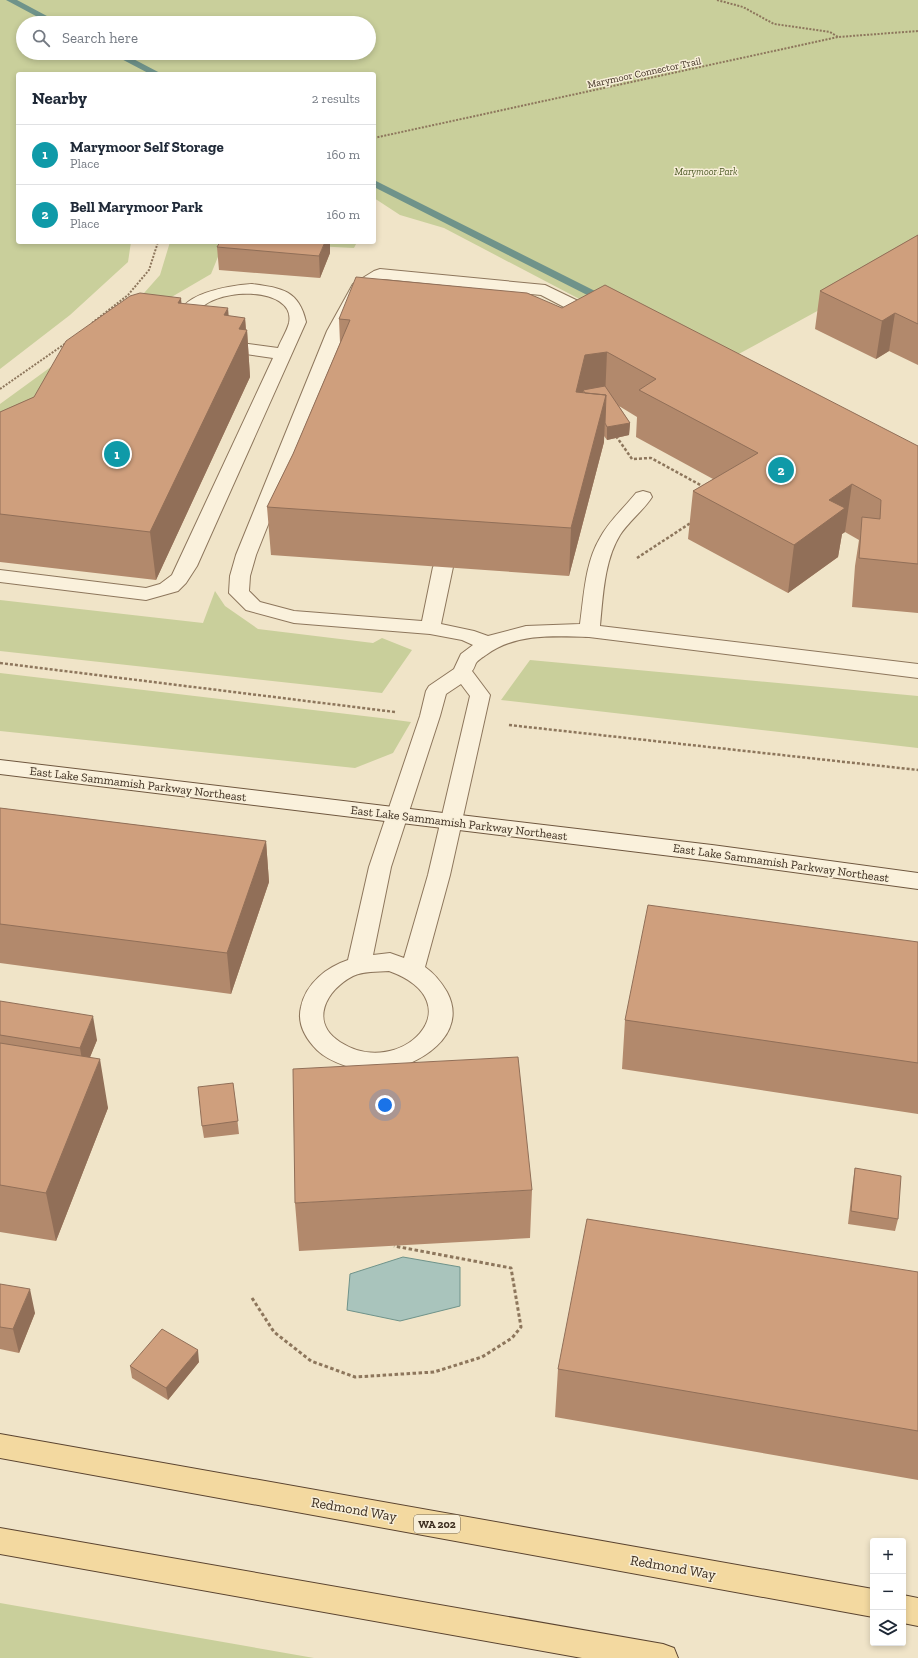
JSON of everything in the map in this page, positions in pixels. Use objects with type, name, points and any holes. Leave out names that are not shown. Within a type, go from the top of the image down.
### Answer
[{"type":"main road","points":[[489,644],[467,635],[430,628],[294,617],[254,606],[239,593],[240,576],[246,555],[336,331],[359,288],[380,274],[545,290],[612,324]]},
{"type":"main road","points":[[0,576],[146,594],[166,590],[178,583],[187,566],[284,354],[298,322],[298,312],[294,304],[284,296],[269,291],[250,288],[231,289],[214,294],[200,301],[190,310],[187,320],[190,330],[199,339],[229,348],[284,354]]},
{"type":"main road","points":[[589,631],[603,551],[608,540],[643,497]]},
{"type":"main road","points":[[430,628],[443,567]]},
{"type":"main road","points":[[359,965],[380,867],[430,716],[436,691],[462,672],[468,658],[489,644],[517,633],[559,630],[589,631],[918,671]]},
{"type":"main road","points":[[412,971],[452,822],[480,695],[462,672]]},
{"type":"main road","name":"East Lake Sammamish Parkway Northeast","points":[[0,767],[720,854],[918,881]]},
{"type":"main road","points":[[390,962],[412,971],[424,979],[436,992],[441,1007],[440,1022],[432,1037],[418,1049],[400,1058],[379,1062],[358,1060],[339,1054],[324,1043],[314,1030],[310,1012],[315,996],[327,982],[344,971],[359,965],[390,962]]},
{"type":"main road","name":"Redmond Way","points":[[0,1446],[870,1602]]},
{"type":"main road","points":[[0,1541],[663,1658]]},
{"type":"main road","points":[[906,1610],[918,1612]]},
{"type":"path","points":[[717,0],[743,7],[774,24],[830,32],[838,38]]},
{"type":"path","name":"Marymoor Connector Trail","points":[[376,138],[853,34],[918,31]]},
{"type":"path","points":[[86,328],[128,294],[149,270],[157,244]]},
{"type":"path","points":[[0,389],[68,342]]},
{"type":"path","points":[[0,663],[397,712]]},
{"type":"path","points":[[507,725],[918,770]]},
{"type":"path","points":[[252,1298],[274,1332],[311,1361],[355,1377],[434,1372],[482,1357],[512,1338],[521,1327],[511,1268],[394,1246]]},
{"type":"green space","name":"Marymoor Park","points":[[0,0],[918,0],[918,256],[735,356],[707,366],[444,228],[400,215],[376,199],[376,72],[16,72],[16,244],[131,244],[128,262],[70,315],[0,369]]},
{"type":"green space","points":[[169,244],[223,244],[211,274],[151,309],[0,459],[0,404],[129,310],[160,275]]},
{"type":"green space","points":[[275,244],[356,244],[354,248]]},
{"type":"green space","points":[[215,591],[225,606],[258,629],[373,643],[382,638],[412,650],[382,693],[0,651],[0,600],[203,623]]},
{"type":"green space","points":[[530,660],[918,696],[918,748],[501,700]]},
{"type":"green space","points":[[0,673],[411,722],[393,753],[355,768],[0,731]]},
{"type":"green space","points":[[0,1603],[314,1658],[0,1658]]},
{"type":"water","points":[[403,1257],[460,1267],[460,1306],[400,1321],[347,1310],[350,1274]]},
{"type":"building","points":[[918,235],[918,324],[895,313],[882,321],[820,291]]},
{"type":"building","points":[[219,244],[324,244],[319,256],[217,247]]},
{"type":"building","points":[[356,277],[527,293],[562,308],[605,285],[918,446],[918,564],[859,558],[862,517],[880,519],[881,500],[852,484],[829,500],[845,508],[794,545],[693,491],[758,453],[639,390],[656,379],[607,352],[585,355],[576,392],[606,395],[571,528],[267,507],[293,454],[350,320],[339,319]]},
{"type":"building","points":[[140,293],[181,298],[178,303],[228,308],[224,315],[245,318],[239,329],[247,330],[150,532],[0,514],[0,412],[34,397],[66,341],[130,296]]},
{"type":"building","points":[[605,386],[630,423],[607,427],[605,423],[606,395],[585,393],[583,390]]},
{"type":"building","points":[[0,808],[266,841],[227,953],[0,924]]},
{"type":"building","points":[[648,905],[918,942],[918,1063],[625,1020]]},
{"type":"building","points":[[0,1001],[93,1016],[80,1048],[0,1035]]},
{"type":"building","points":[[0,1043],[100,1059],[46,1193],[0,1185]]},
{"type":"building","points":[[518,1057],[532,1190],[295,1203],[293,1069]]},
{"type":"building","points":[[233,1083],[238,1121],[202,1126],[198,1087]]},
{"type":"building","points":[[855,1168],[901,1176],[898,1219],[851,1211]]},
{"type":"building","points":[[587,1219],[918,1272],[918,1431],[558,1369]]},
{"type":"building","points":[[0,1284],[30,1289],[13,1329],[0,1327]]},
{"type":"building","points":[[162,1329],[198,1350],[166,1388],[130,1366]]},
{"type":"waterway","points":[[10,0],[42,16]]},
{"type":"waterway","points":[[129,60],[153,72]]},
{"type":"waterway","points":[[376,184],[607,301]]},
{"type":"place","name":"Marymoor Self Storage","points":[[117,454]]},
{"type":"place","name":"Bell Marymoor Park","points":[[781,470]]}]
